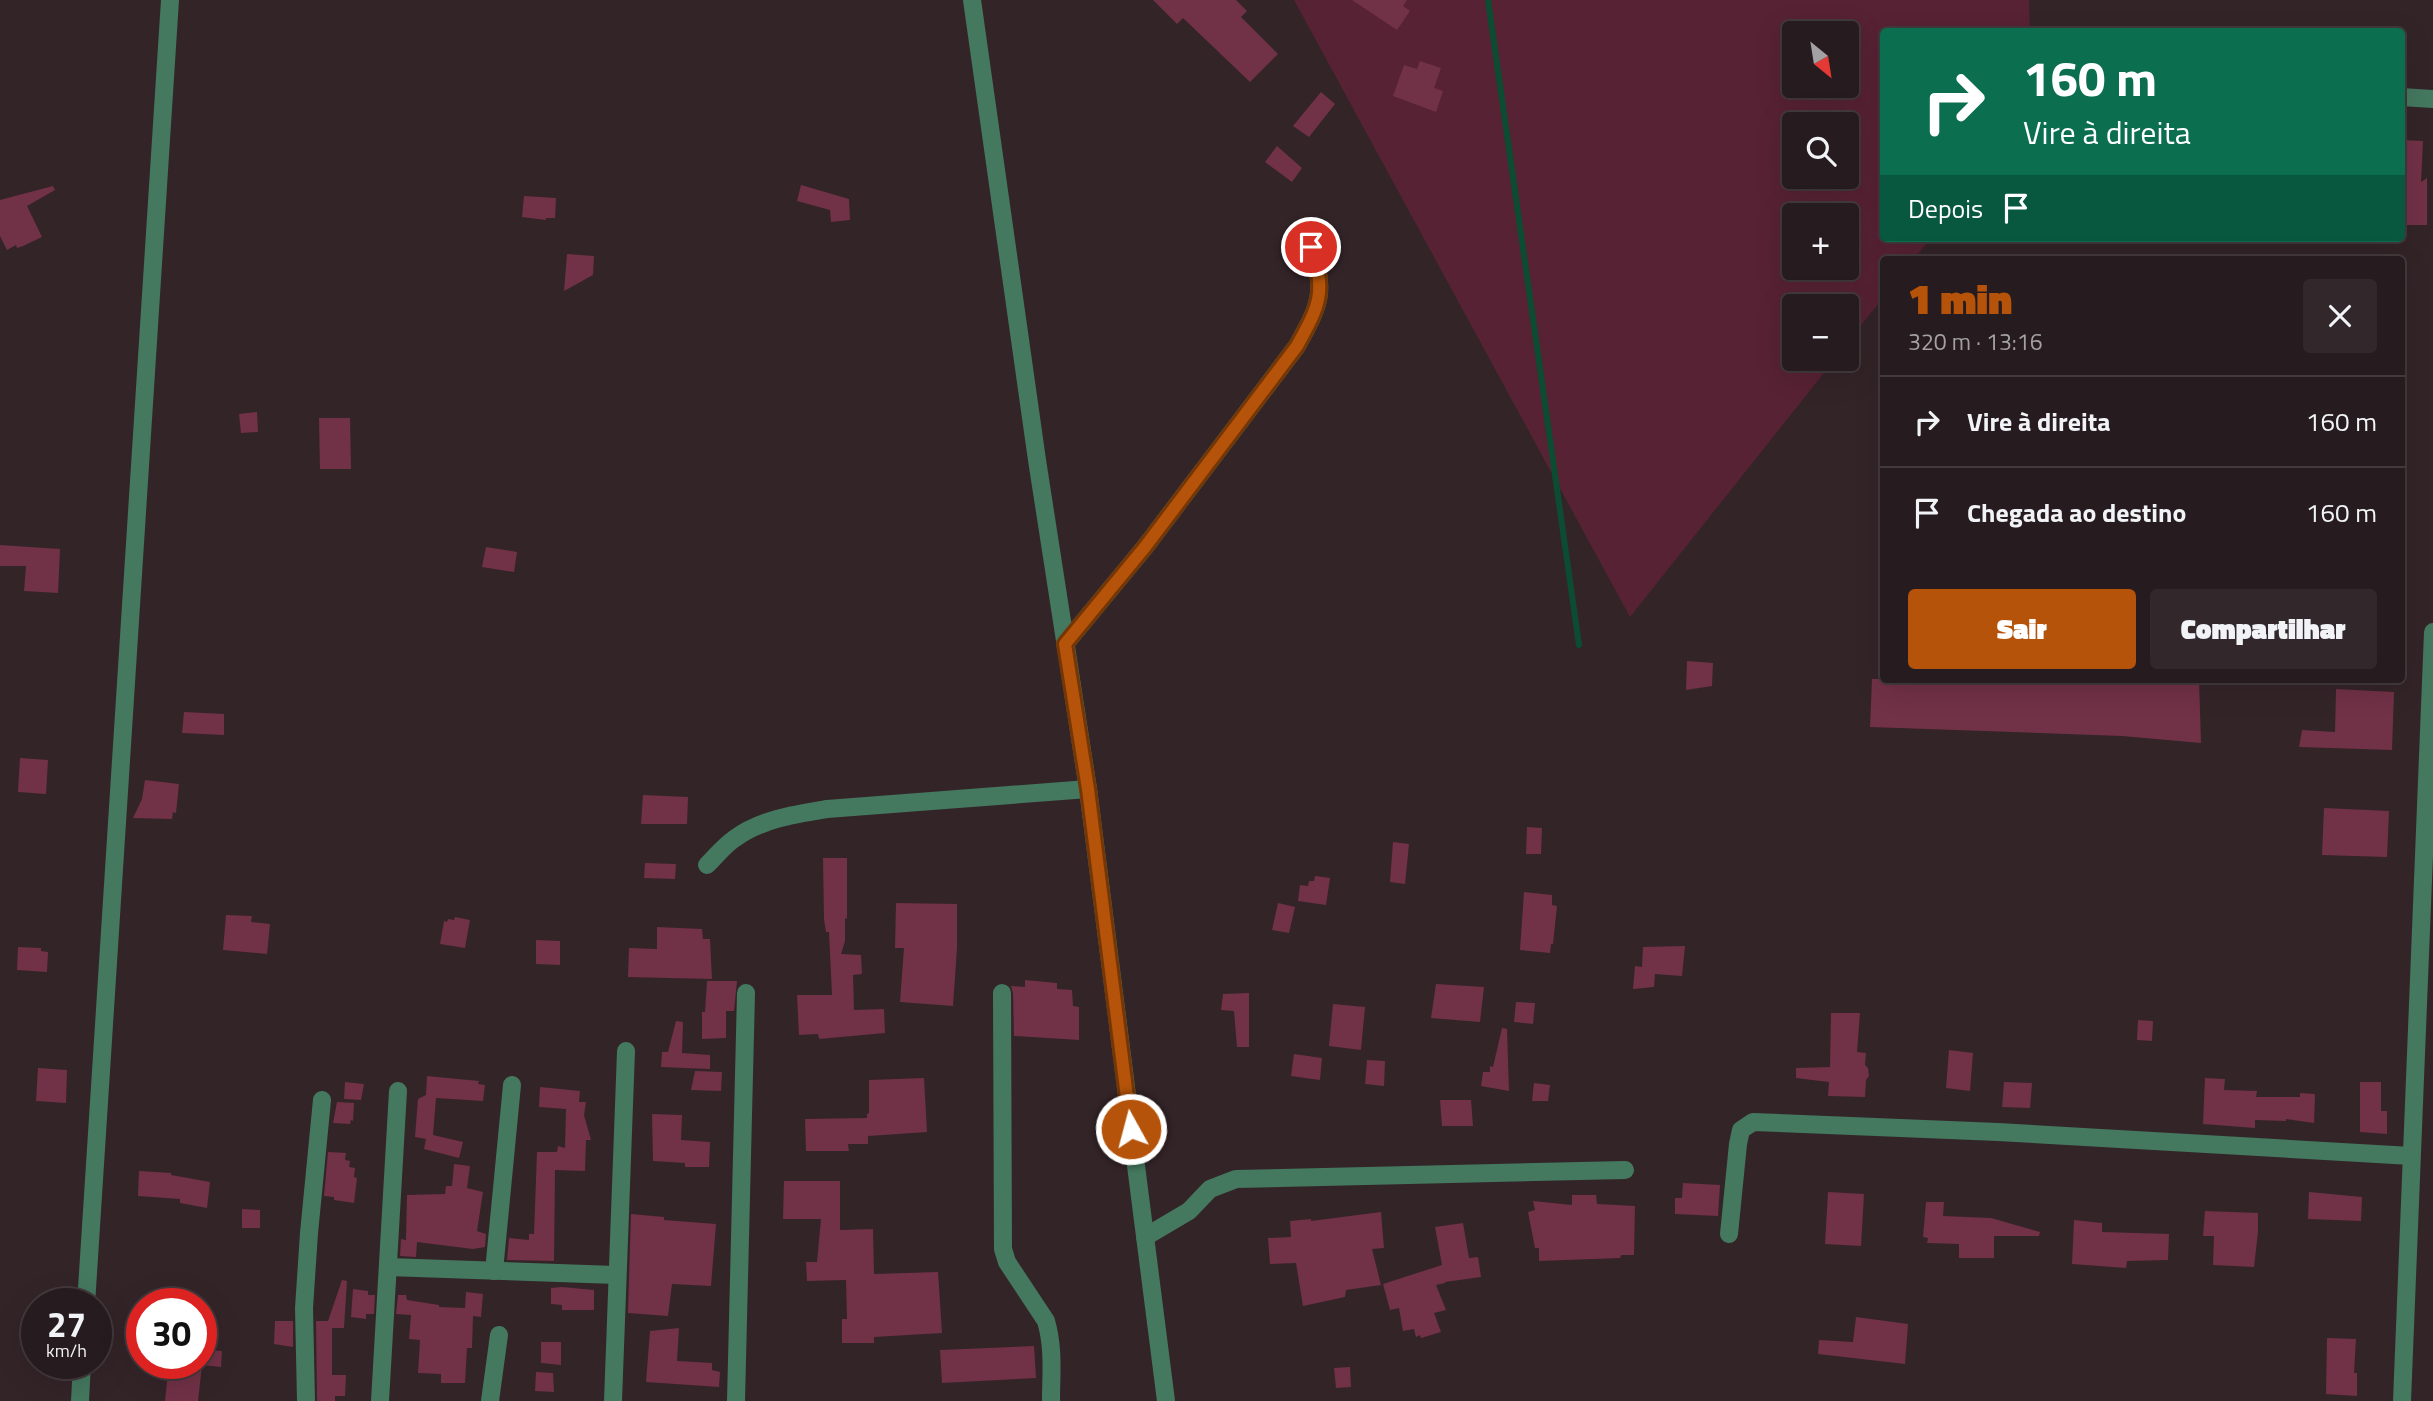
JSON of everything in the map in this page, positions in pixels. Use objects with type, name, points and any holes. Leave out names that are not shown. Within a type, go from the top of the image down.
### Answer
[{"type":"street","points":[[87,1288],[170,0]]},
{"type":"street","points":[[972,0],[1088,789],[1166,1401]]},
{"type":"street","points":[[2405,97],[2433,99]]},
{"type":"street","points":[[1065,644],[1145,547],[1297,346],[1314,316],[1321,289],[1320,271],[1311,247]]},
{"type":"street","points":[[2402,1401],[2411,1156],[2428,836],[2433,632]]},
{"type":"street","points":[[706,865],[735,838],[758,825],[792,815],[827,809],[1088,789]]},
{"type":"street","points":[[736,1401],[746,993]]},
{"type":"street","points":[[1002,993],[1003,1249],[1007,1262],[1046,1321],[1049,1330],[1052,1345],[1051,1401]]},
{"type":"street","points":[[613,1401],[626,1051]]},
{"type":"street","points":[[494,1271],[512,1084]]},
{"type":"street","points":[[380,1401],[398,1091]]},
{"type":"street","points":[[306,1401],[304,1308],[322,1100]]},
{"type":"street","points":[[1729,1234],[1738,1144],[1741,1130],[1752,1122],[1998,1132],[2411,1156]]},
{"type":"street","points":[[1145,1237],[1189,1211],[1210,1189],[1236,1179],[1626,1170]]},
{"type":"street","points":[[388,1267],[616,1275]]},
{"type":"street","points":[[490,1401],[499,1335]]},
{"type":"street","points":[[80,1401],[81,1379]]},
{"type":"shaded area","points":[[1294,0],[2029,0],[2030,28],[1880,28],[1880,242],[1928,242],[1916,256],[1880,256],[1880,302],[1859,328],[1859,294],[1782,294],[1782,371],[1825,371],[1630,617]]},
{"type":"building","points":[[1153,0],[1236,0],[1247,11],[1241,17],[1278,54],[1250,82],[1183,18],[1177,24]]},
{"type":"building","points":[[1352,0],[1407,0],[1403,6],[1410,11],[1397,30]]},
{"type":"building","points":[[1420,61],[1441,68],[1434,88],[1443,91],[1436,112],[1393,96],[1404,65],[1417,69]]},
{"type":"building","points":[[1321,92],[1335,104],[1309,137],[1293,126]]},
{"type":"building","points":[[2405,140],[2423,141],[2421,182],[2427,178],[2427,225],[2405,225]]},
{"type":"building","points":[[1277,146],[1302,168],[1292,182],[1265,162]]},
{"type":"building","points":[[801,185],[849,199],[850,220],[831,222],[830,210],[797,201]]},
{"type":"building","points":[[53,186],[55,190],[27,206],[42,237],[7,250],[0,236],[0,200]]},
{"type":"building","points":[[524,196],[556,198],[555,218],[546,220],[522,217]]},
{"type":"building","points":[[567,254],[594,256],[593,275],[564,291]]},
{"type":"building","points":[[257,412],[258,432],[241,433],[239,414]]},
{"type":"building","points":[[319,418],[350,418],[351,469],[320,469]]},
{"type":"building","points":[[0,545],[60,549],[58,593],[24,591],[26,566],[0,566]]},
{"type":"building","points":[[486,547],[517,552],[514,572],[482,567]]},
{"type":"building","points":[[1687,661],[1713,663],[1712,686],[1686,690]]},
{"type":"building","points":[[1872,679],[1880,679],[1880,683],[2199,683],[2201,743],[2122,736],[1870,727]]},
{"type":"building","points":[[2336,689],[2394,692],[2392,750],[2299,747],[2302,730],[2335,732]]},
{"type":"building","points":[[184,712],[224,714],[224,735],[182,733]]},
{"type":"building","points":[[20,758],[48,760],[46,794],[18,792]]},
{"type":"building","points":[[145,780],[179,784],[176,813],[173,812],[172,819],[133,818],[142,799]]},
{"type":"building","points":[[643,795],[688,797],[687,824],[641,824]]},
{"type":"building","points":[[2324,808],[2389,811],[2387,857],[2322,855]]},
{"type":"building","points":[[1527,827],[1542,828],[1541,854],[1526,854]]},
{"type":"building","points":[[1393,842],[1409,844],[1405,884],[1390,882]]},
{"type":"building","points":[[823,858],[847,858],[847,919],[845,918],[845,941],[841,954],[861,955],[862,974],[853,975],[854,1010],[884,1009],[885,1033],[819,1039],[818,1034],[799,1035],[797,995],[832,995],[829,932],[826,932],[824,919]]},
{"type":"building","points":[[645,863],[676,864],[675,879],[644,878]]},
{"type":"building","points":[[1315,876],[1330,878],[1326,905],[1298,901],[1300,885],[1308,886]]},
{"type":"building","points":[[1524,892],[1552,895],[1552,905],[1557,906],[1550,953],[1520,950]]},
{"type":"building","points":[[896,903],[957,904],[953,1006],[900,1002],[904,948],[895,948]]},
{"type":"building","points":[[1278,903],[1295,907],[1289,933],[1272,930]]},
{"type":"building","points":[[226,915],[252,916],[251,922],[270,924],[267,954],[223,950]]},
{"type":"building","points":[[455,917],[470,920],[465,948],[440,944],[444,921],[454,920]]},
{"type":"building","points":[[657,927],[702,929],[703,939],[710,939],[712,979],[628,977],[629,948],[657,949]]},
{"type":"building","points":[[536,940],[560,941],[560,965],[536,964]]},
{"type":"building","points":[[1685,946],[1682,976],[1655,974],[1654,987],[1633,989],[1635,966],[1642,967],[1643,947]]},
{"type":"building","points":[[18,947],[41,948],[41,951],[48,952],[47,972],[17,970]]},
{"type":"building","points":[[1025,980],[1057,983],[1057,989],[1072,990],[1073,1006],[1079,1007],[1079,1040],[1014,1036],[1011,986],[1025,987]]},
{"type":"building","points":[[707,981],[737,981],[734,1011],[726,1011],[726,1038],[702,1039],[702,1012],[705,1012]]},
{"type":"building","points":[[1436,984],[1484,987],[1480,1022],[1431,1018]]},
{"type":"building","points":[[1249,993],[1249,1047],[1237,1047],[1234,1011],[1221,1010],[1223,994]]},
{"type":"building","points":[[1516,1002],[1535,1003],[1533,1024],[1514,1022]]},
{"type":"building","points":[[1333,1004],[1365,1007],[1361,1050],[1329,1046]]},
{"type":"building","points":[[1831,1013],[1860,1013],[1857,1052],[1866,1053],[1865,1065],[1869,1076],[1866,1080],[1865,1097],[1828,1096],[1829,1082],[1796,1078],[1796,1068],[1830,1067]]},
{"type":"building","points":[[2138,1020],[2153,1021],[2152,1041],[2137,1040]]},
{"type":"building","points":[[676,1021],[683,1022],[682,1053],[710,1055],[710,1069],[661,1067],[662,1052],[668,1052]]},
{"type":"building","points":[[1502,1028],[1507,1029],[1509,1091],[1481,1086],[1483,1072],[1490,1072],[1490,1066],[1493,1067]]},
{"type":"building","points":[[1949,1050],[1973,1053],[1970,1091],[1946,1088]]},
{"type":"building","points":[[1294,1054],[1322,1058],[1320,1080],[1291,1076]]},
{"type":"building","points":[[1367,1060],[1385,1061],[1384,1086],[1365,1084]]},
{"type":"building","points":[[38,1068],[67,1070],[66,1103],[36,1101]]},
{"type":"building","points":[[695,1071],[722,1072],[721,1091],[691,1090]]},
{"type":"building","points":[[427,1076],[479,1081],[478,1084],[485,1085],[483,1101],[436,1098],[433,1135],[463,1142],[459,1158],[424,1149],[426,1139],[415,1137],[418,1099],[426,1095]]},
{"type":"building","points":[[924,1078],[927,1132],[868,1136],[868,1144],[848,1144],[849,1151],[806,1151],[805,1119],[867,1118],[869,1080]]},
{"type":"building","points":[[2205,1078],[2225,1079],[2224,1090],[2257,1091],[2256,1097],[2300,1097],[2300,1093],[2315,1094],[2314,1123],[2286,1119],[2255,1120],[2255,1128],[2203,1124]]},
{"type":"building","points":[[345,1082],[364,1084],[361,1100],[344,1099]]},
{"type":"building","points":[[2004,1082],[2032,1083],[2030,1108],[2002,1107]]},
{"type":"building","points":[[2360,1082],[2381,1082],[2381,1111],[2387,1111],[2387,1134],[2360,1132]]},
{"type":"building","points":[[1534,1083],[1550,1085],[1548,1101],[1532,1101]]},
{"type":"building","points":[[540,1087],[580,1091],[579,1102],[586,1102],[584,1115],[591,1140],[586,1140],[585,1171],[555,1170],[554,1261],[507,1260],[509,1238],[529,1240],[529,1234],[534,1234],[537,1152],[557,1152],[558,1146],[565,1148],[566,1109],[539,1107]]},
{"type":"building","points":[[1440,1100],[1471,1100],[1473,1126],[1442,1126]]},
{"type":"building","points":[[337,1102],[354,1103],[353,1121],[351,1120],[350,1124],[333,1123]]},
{"type":"building","points":[[652,1114],[682,1115],[681,1140],[710,1142],[709,1167],[685,1167],[685,1163],[653,1161]]},
{"type":"building","points":[[328,1152],[346,1153],[345,1160],[350,1161],[349,1167],[355,1168],[354,1177],[357,1178],[354,1203],[324,1196]]},
{"type":"building","points":[[454,1164],[470,1166],[467,1188],[483,1192],[477,1231],[486,1234],[485,1247],[473,1249],[417,1242],[416,1257],[400,1256],[401,1239],[406,1240],[407,1195],[445,1194],[446,1186],[452,1186]]},
{"type":"building","points":[[139,1171],[171,1173],[210,1182],[207,1208],[180,1203],[180,1199],[138,1196]]},
{"type":"building","points":[[784,1181],[840,1181],[840,1230],[873,1229],[874,1274],[938,1272],[942,1333],[874,1337],[874,1343],[842,1343],[842,1319],[847,1319],[846,1280],[807,1281],[806,1262],[817,1262],[821,1219],[783,1219]]},
{"type":"building","points":[[1683,1183],[1720,1185],[1718,1216],[1675,1214],[1675,1198],[1682,1198]]},
{"type":"building","points":[[1828,1192],[1864,1194],[1861,1246],[1825,1244]]},
{"type":"building","points":[[2309,1192],[2362,1197],[2361,1221],[2308,1219]]},
{"type":"building","points":[[1572,1195],[1596,1195],[1597,1204],[1635,1206],[1634,1255],[1621,1255],[1620,1258],[1539,1261],[1539,1248],[1535,1248],[1528,1212],[1535,1210],[1533,1201],[1572,1205]]},
{"type":"building","points":[[1926,1202],[1944,1202],[1943,1216],[1991,1218],[2040,1232],[2039,1236],[1994,1236],[1994,1258],[1959,1258],[1959,1244],[1927,1243],[1928,1238],[1923,1237]]},
{"type":"building","points":[[242,1209],[260,1210],[260,1228],[242,1228]]},
{"type":"building","points":[[2205,1211],[2258,1213],[2254,1267],[2213,1265],[2214,1236],[2203,1236]]},
{"type":"building","points":[[1381,1212],[1384,1248],[1372,1249],[1381,1285],[1346,1290],[1345,1297],[1303,1306],[1296,1263],[1270,1264],[1268,1238],[1291,1237],[1290,1221]]},
{"type":"building","points":[[631,1214],[664,1217],[664,1220],[716,1224],[711,1286],[672,1284],[668,1316],[628,1313]]},
{"type":"building","points":[[2074,1220],[2102,1223],[2102,1232],[2169,1234],[2168,1260],[2127,1261],[2126,1268],[2072,1264]]},
{"type":"building","points":[[1463,1223],[1469,1258],[1478,1257],[1481,1277],[1436,1285],[1446,1310],[1434,1313],[1441,1332],[1421,1338],[1420,1335],[1416,1337],[1414,1329],[1403,1331],[1399,1308],[1390,1310],[1383,1284],[1442,1265],[1435,1227]]},
{"type":"building","points":[[342,1280],[347,1281],[344,1328],[332,1328],[332,1375],[346,1375],[345,1396],[335,1396],[335,1401],[317,1401],[316,1321],[328,1321]]},
{"type":"building","points":[[551,1288],[594,1290],[594,1310],[562,1310],[562,1305],[551,1304]]},
{"type":"building","points":[[353,1289],[375,1295],[374,1314],[366,1314],[366,1319],[351,1317]]},
{"type":"building","points":[[466,1292],[483,1294],[481,1317],[473,1316],[472,1348],[467,1348],[465,1383],[441,1383],[441,1374],[418,1373],[420,1340],[409,1339],[411,1315],[396,1314],[398,1295],[406,1295],[407,1300],[439,1307],[465,1308]]},
{"type":"building","points":[[1856,1317],[1908,1324],[1905,1364],[1818,1354],[1819,1340],[1853,1342]]},
{"type":"building","points":[[275,1321],[293,1321],[293,1347],[274,1344]]},
{"type":"building","points":[[679,1328],[677,1361],[712,1363],[712,1370],[720,1372],[719,1387],[646,1382],[650,1331]]},
{"type":"building","points":[[2327,1338],[2356,1339],[2354,1373],[2357,1373],[2357,1396],[2326,1394]]},
{"type":"building","points":[[541,1342],[561,1342],[561,1365],[541,1363]]},
{"type":"building","points":[[1034,1346],[1036,1378],[942,1383],[940,1350]]},
{"type":"building","points":[[217,1351],[222,1351],[221,1367],[217,1367]]},
{"type":"building","points":[[1350,1367],[1351,1387],[1336,1388],[1334,1368]]},
{"type":"building","points":[[536,1372],[553,1373],[554,1392],[535,1391]]},
{"type":"building","points":[[167,1379],[200,1379],[198,1401],[165,1401]]},
{"type":"waterway","points":[[1488,0],[1579,645]]},
{"type":"route","points":[[1131,1129],[1088,789],[1065,644],[1145,547],[1297,346],[1314,316],[1321,289],[1320,271],[1311,247]]}]
